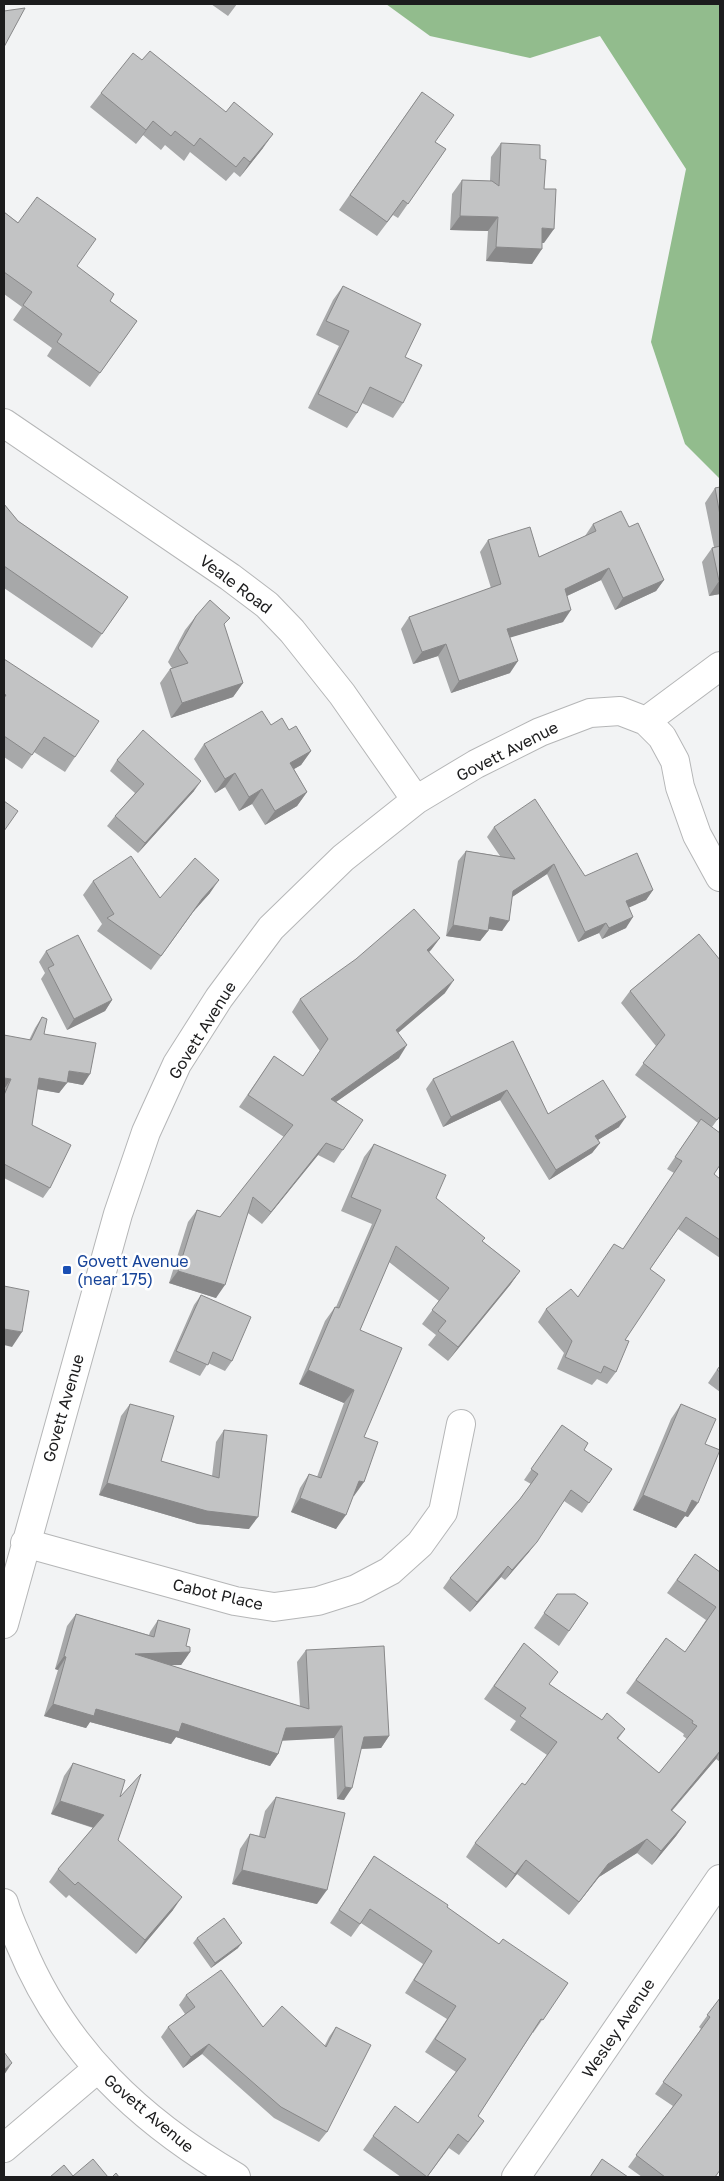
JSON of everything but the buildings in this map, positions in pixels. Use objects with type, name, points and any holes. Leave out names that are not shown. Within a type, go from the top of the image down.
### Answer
[{"type":"street","name":"Veale Road","points":[[4,424],[230,577],[267,605],[292,631],[342,694],[416,800]]},
{"type":"street","points":[[720,666],[646,722],[662,737],[674,761],[680,787],[697,835],[720,877]]},
{"type":"street","name":"Govett Avenue","points":[[4,1624],[118,1214],[146,1132],[177,1064],[219,998],[271,928],[343,858],[416,800],[476,764],[524,740],[590,713],[620,711],[646,722]]},
{"type":"street","name":"Cabot Place","points":[[25,1543],[235,1601],[274,1607],[318,1601],[356,1589],[390,1571],[420,1544],[443,1512],[461,1424]]},
{"type":"street","name":"Wesley Avenue","points":[[516,2177],[720,1879]]},
{"type":"street","name":"Govett Avenue","points":[[4,1903],[30,1969],[60,2019],[96,2069],[136,2107],[168,2132],[202,2157],[236,2177]]},
{"type":"street","points":[[4,2148],[96,2069]]},
{"type":"green space","points":[[386,4],[720,4],[720,479],[685,444],[651,342],[686,169],[600,36],[530,58],[430,36]]},
{"type":"place","name":"Govett Avenue (near 175)","points":[[67,1270]]}]
